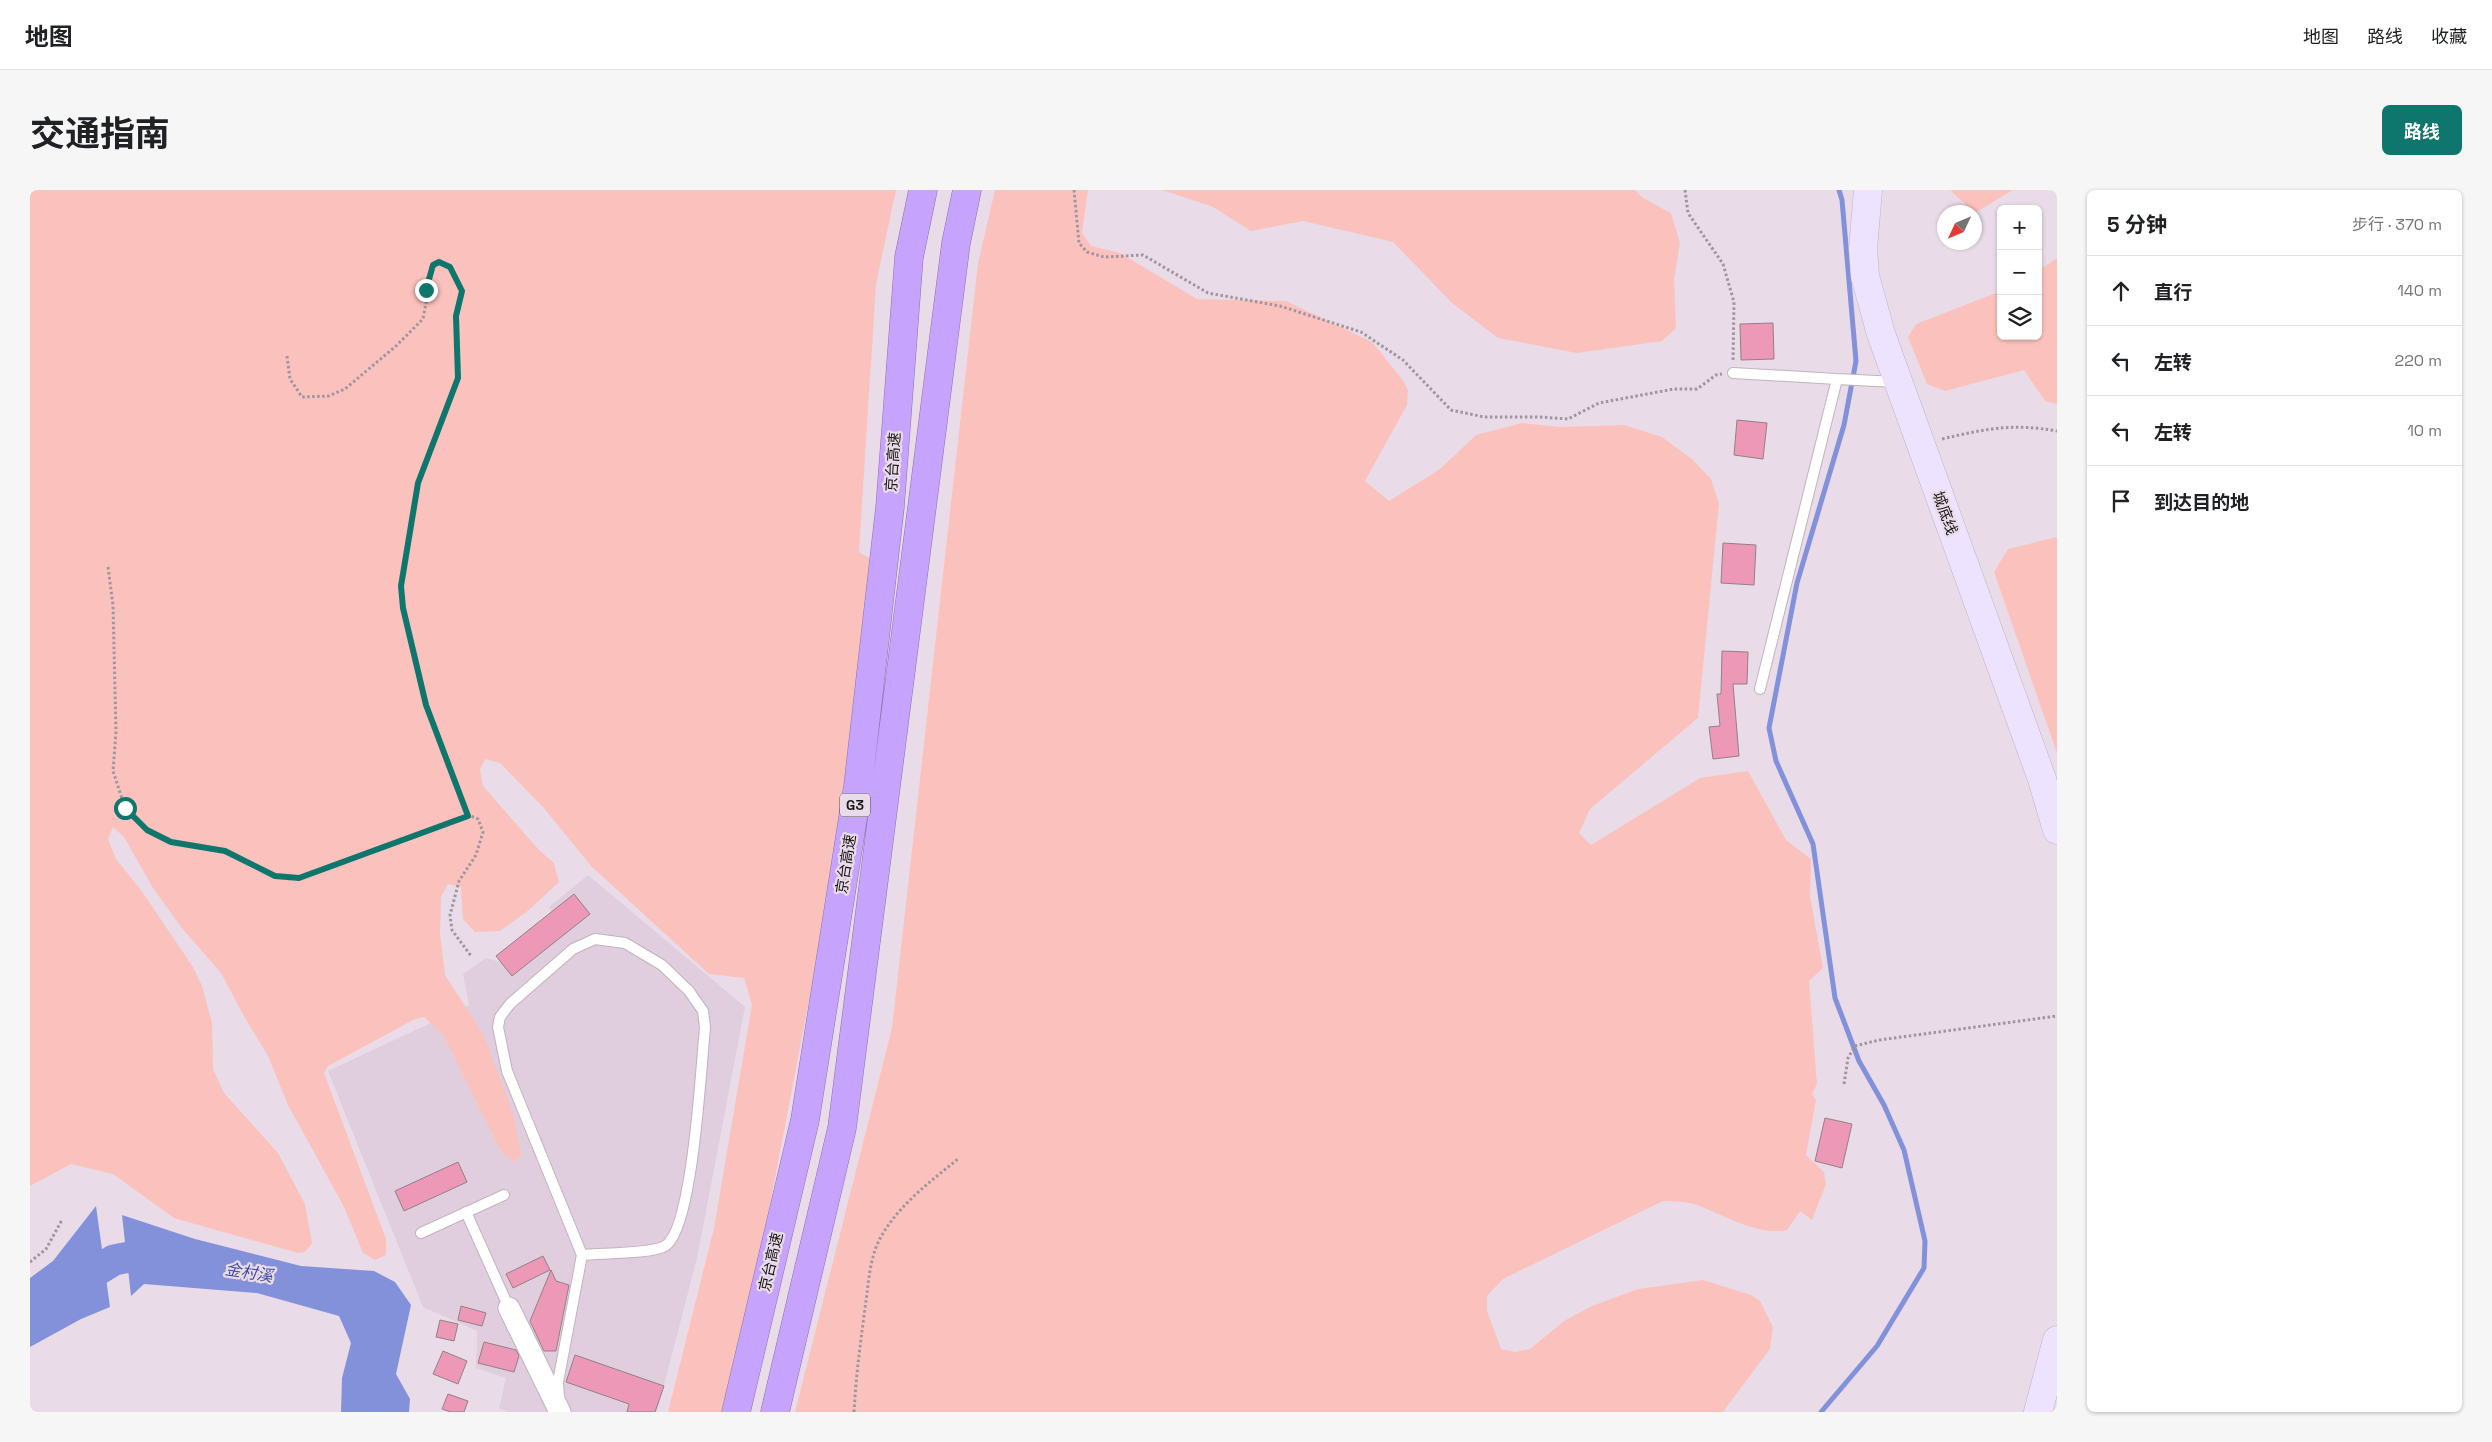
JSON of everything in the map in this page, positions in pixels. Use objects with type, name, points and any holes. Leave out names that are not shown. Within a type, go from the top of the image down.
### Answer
[{"type":"highway","name":"京台高速","points":[[736,1412],[805,1120],[857,796],[890,507],[909,256],[923,190]]},
{"type":"highway","name":"京台高速","points":[[775,1412],[842,1128],[956,243],[967,190]]},
{"type":"main road","name":"城底线","points":[[1868,190],[1863,249],[1865,276],[1881,334],[1919,444],[2042,779],[2057,830]]},
{"type":"main road","points":[[2038,1412],[2057,1340]]},
{"type":"street","points":[[509,1308],[559,1410]]},
{"type":"lane","points":[[1733,373],[1897,382]]},
{"type":"lane","points":[[1760,689],[1837,379]]},
{"type":"lane","points":[[559,1410],[558,1382],[582,1254],[507,1070],[498,1027],[500,1017],[510,1004],[573,949],[596,939],[625,943],[662,965],[689,991],[703,1011],[705,1028],[690,1171],[679,1226],[672,1241],[658,1249],[582,1254]]},
{"type":"lane","points":[[421,1232],[504,1195]]},
{"type":"lane","points":[[466,1212],[509,1308]]},
{"type":"path","points":[[1074,190],[1079,243],[1087,252],[1104,257],[1143,255],[1208,293],[1280,306],[1361,332],[1403,360],[1451,410],[1484,417],[1568,419],[1599,403],[1674,389],[1697,389],[1716,375],[1733,373],[1734,302],[1722,264],[1688,213],[1685,190]]},
{"type":"path","points":[[287,356],[290,380],[302,397],[329,396],[353,383],[396,346],[423,319],[433,265],[439,262],[450,267],[462,291],[456,316],[458,378],[418,483],[401,586],[403,608],[426,705],[468,816]]},
{"type":"path","points":[[1919,444],[1994,427],[2028,426],[2057,431]]},
{"type":"path","points":[[108,567],[113,605],[116,732],[113,771],[125,808],[147,830],[171,842],[225,851],[275,876],[299,878],[468,816],[478,820],[484,832],[476,855],[459,881],[450,915],[452,930],[471,956]]},
{"type":"path","points":[[1844,1084],[1848,1058],[1855,1046],[1880,1040],[2057,1016]]},
{"type":"path","points":[[854,1412],[856,1375],[873,1256],[882,1235],[894,1218],[917,1193],[958,1159]]},
{"type":"path","points":[[30,1262],[46,1249],[62,1220]]},
{"type":"shaded area","points":[[30,190],[896,190],[876,284],[859,552],[876,562],[835,864],[760,1257],[723,1412],[668,1412],[714,1228],[752,1005],[744,978],[709,974],[591,866],[543,807],[500,763],[485,759],[480,770],[483,786],[539,850],[554,863],[559,882],[529,910],[500,931],[475,932],[463,919],[461,887],[448,884],[441,897],[440,934],[445,975],[483,1034],[513,1112],[521,1155],[513,1162],[501,1151],[444,1036],[424,1017],[415,1019],[328,1066],[324,1073],[386,1239],[386,1255],[375,1260],[363,1253],[344,1207],[288,1105],[268,1056],[221,973],[181,927],[153,888],[124,837],[113,827],[108,839],[116,859],[141,890],[193,967],[202,986],[212,1023],[213,1069],[224,1093],[278,1153],[305,1204],[312,1243],[305,1252],[298,1253],[174,1218],[113,1174],[71,1164],[30,1186]]},
{"type":"shaded area","points":[[995,190],[1088,190],[1082,233],[1091,246],[1120,253],[1197,299],[1286,301],[1372,342],[1402,379],[1408,390],[1407,405],[1365,481],[1389,501],[1440,469],[1476,435],[1522,423],[1559,427],[1624,425],[1662,437],[1692,459],[1711,479],[1719,504],[1698,718],[1590,809],[1579,833],[1591,845],[1700,778],[1748,771],[1786,840],[1811,859],[1810,896],[1823,968],[1809,981],[1817,1084],[1812,1094],[1816,1100],[1806,1155],[1824,1172],[1826,1184],[1812,1220],[1800,1211],[1787,1230],[1763,1230],[1739,1223],[1694,1204],[1663,1201],[1503,1279],[1487,1296],[1487,1311],[1501,1349],[1515,1352],[1530,1349],[1564,1321],[1592,1306],[1638,1289],[1703,1280],[1751,1295],[1760,1301],[1773,1327],[1770,1349],[1723,1412],[795,1412],[892,1028],[978,263]]},
{"type":"shaded area","points":[[1162,190],[1635,190],[1643,198],[1671,213],[1680,243],[1674,280],[1676,328],[1662,341],[1577,353],[1498,338],[1452,303],[1393,242],[1303,221],[1251,231],[1213,207]]},
{"type":"shaded area","points":[[1952,190],[2013,190],[1982,209],[1982,205],[1966,205]]},
{"type":"shaded area","points":[[2057,258],[2057,404],[2045,401],[2024,370],[1945,391],[1927,384],[1908,337],[1916,324],[1997,293],[1997,340],[2042,340],[2042,268]]},
{"type":"shaded area","points":[[2057,537],[2057,753],[1994,572],[2008,549]]},
{"type":"shaded area","points":[[588,875],[745,1007],[697,1258],[657,1412],[508,1412],[499,1408],[506,1378],[476,1368],[477,1331],[423,1307],[328,1071],[469,1005],[463,974],[486,958],[507,964],[557,921],[549,907]]},
{"type":"water","points":[[96,1206],[110,1307],[81,1319],[30,1347],[30,1278],[53,1261]]},
{"type":"water","points":[[122,1215],[195,1239],[301,1266],[374,1271],[395,1282],[411,1305],[396,1374],[410,1399],[409,1412],[341,1412],[342,1378],[351,1343],[339,1316],[257,1293],[144,1284],[131,1296]]},
{"type":"building","points":[[1773,323],[1774,359],[1741,360],[1740,324]]},
{"type":"building","points":[[1737,420],[1767,423],[1763,459],[1734,455]]},
{"type":"building","points":[[1723,543],[1756,545],[1754,585],[1721,583]]},
{"type":"building","points":[[1722,651],[1748,652],[1747,684],[1733,684],[1739,756],[1713,759],[1709,727],[1720,726],[1717,694],[1721,694]]},
{"type":"building","points":[[574,894],[590,914],[512,976],[496,956]]},
{"type":"building","points":[[1825,1118],[1852,1124],[1842,1168],[1815,1161]]},
{"type":"building","points":[[458,1162],[467,1182],[404,1211],[395,1191]]},
{"type":"building","points":[[543,1256],[550,1270],[513,1288],[506,1274]]},
{"type":"building","points":[[551,1270],[556,1281],[569,1285],[556,1351],[544,1351],[530,1321]]},
{"type":"building","points":[[461,1306],[486,1313],[482,1326],[458,1320]]},
{"type":"building","points":[[440,1320],[458,1324],[454,1341],[436,1337]]},
{"type":"building","points":[[484,1342],[516,1350],[519,1356],[514,1372],[478,1363]]},
{"type":"building","points":[[443,1351],[467,1361],[458,1384],[433,1374]]},
{"type":"building","points":[[575,1355],[664,1386],[655,1412],[627,1412],[629,1404],[566,1382]]},
{"type":"building","points":[[448,1394],[468,1401],[464,1412],[451,1412],[442,1409]]},
{"type":"waterway","points":[[1821,1412],[1877,1346],[1924,1268],[1925,1241],[1904,1150],[1884,1105],[1859,1061],[1835,998],[1813,844],[1776,761],[1769,728],[1797,583],[1844,425],[1856,361],[1842,200],[1839,190]]},
{"type":"waterway","name":"金村溪","points":[[30,1312],[114,1260],[140,1255],[168,1259]]},
{"type":"route","points":[[125,808],[147,830],[171,842],[225,851],[275,876],[299,878],[330,868],[450,821],[468,816],[426,705],[403,608],[401,586],[418,483],[458,378],[456,316],[462,291],[450,267],[439,262],[433,265],[426,290]]}]
